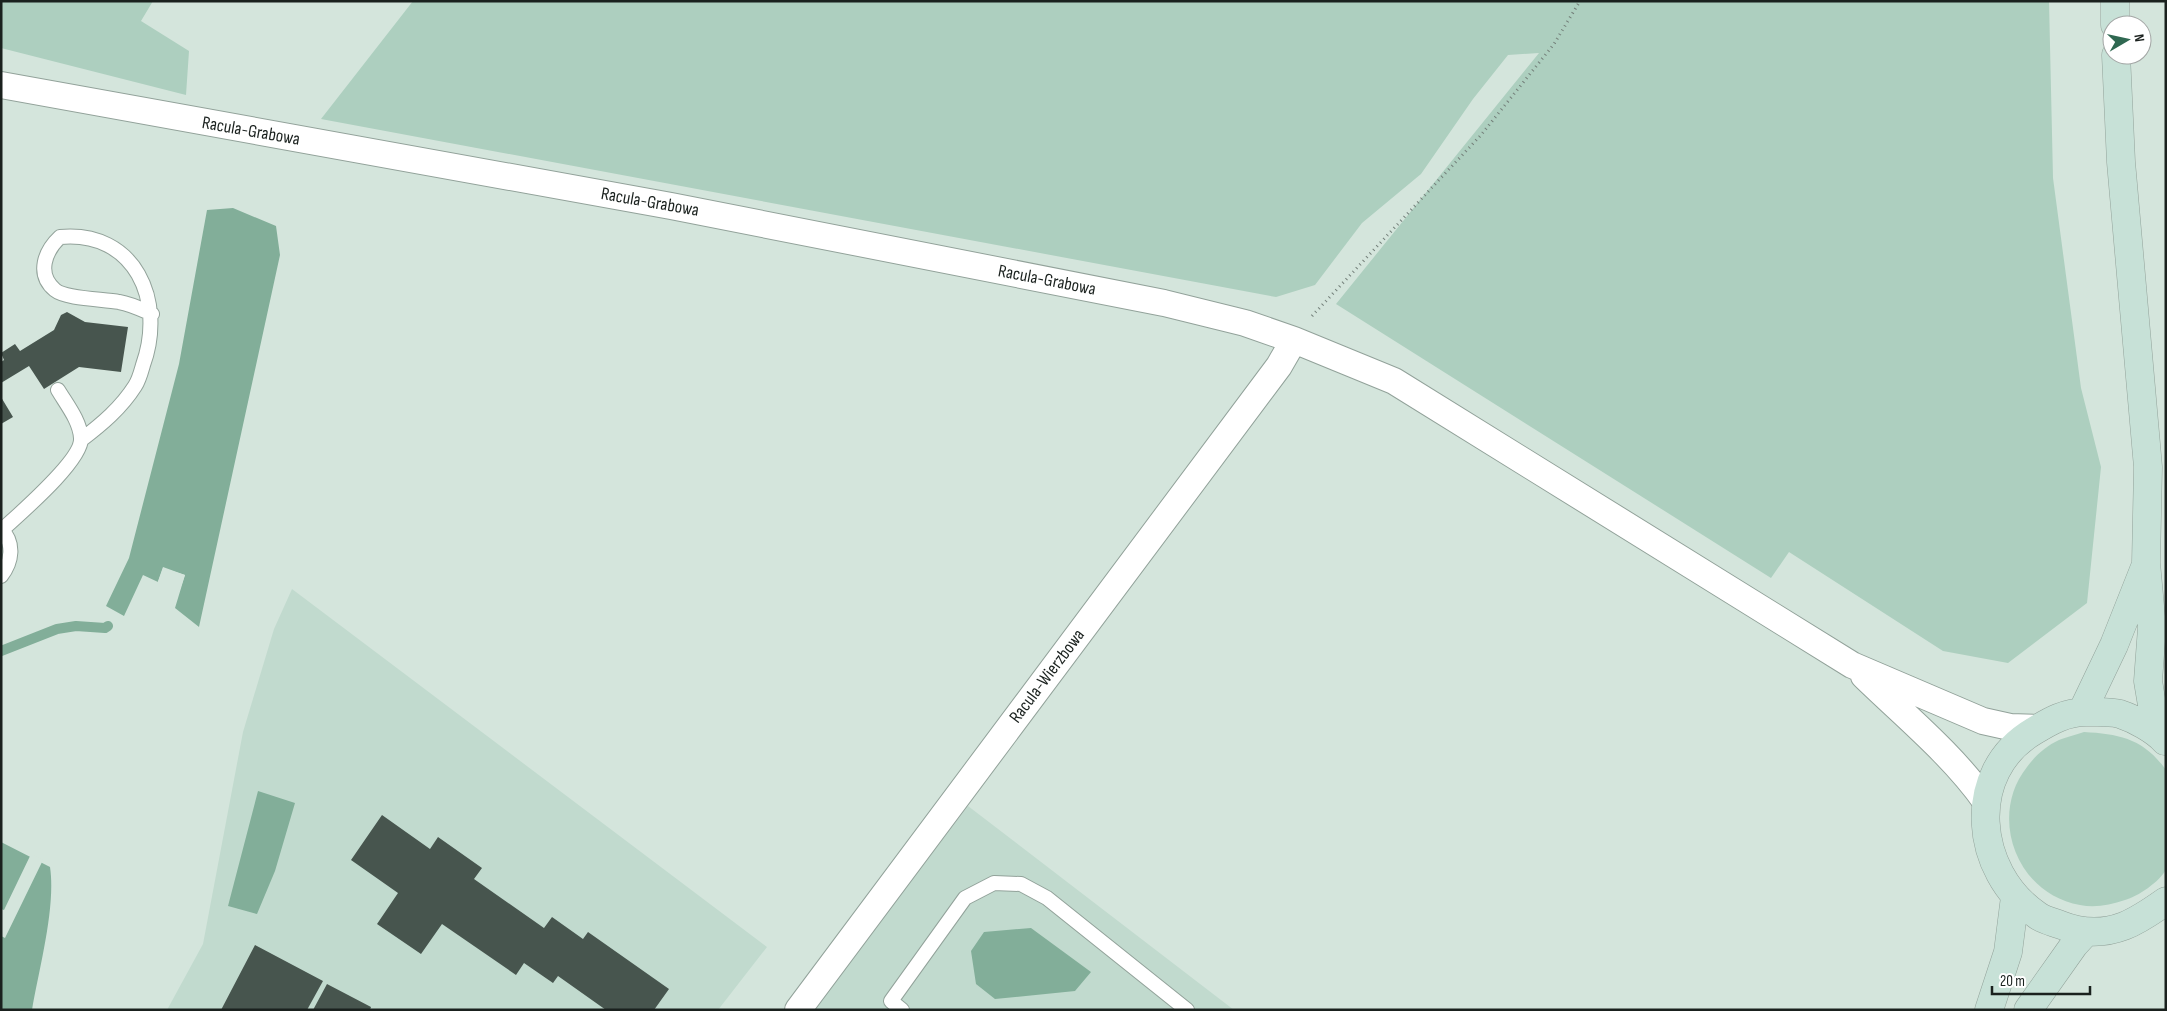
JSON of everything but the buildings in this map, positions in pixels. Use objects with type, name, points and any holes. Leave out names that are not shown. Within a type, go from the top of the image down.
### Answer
[{"type":"main road","points":[[2115,1],[2115,15]]},
{"type":"main road","points":[[2116,65],[2121,162],[2148,467],[2146,563],[2152,628],[2148,681],[2154,717],[2163,739]]},
{"type":"main road","points":[[2082,712],[2114,645],[2146,563]]},
{"type":"main road","points":[[2163,739],[2137,722],[2120,714],[2082,712],[2063,715],[2020,739],[2001,762],[1991,782],[1986,802],[1988,847],[1996,868],[2015,897],[2038,916],[2085,932],[2122,927],[2146,916],[2166,901]]},
{"type":"main road","points":[[1989,1010],[2008,952],[2015,897]]},
{"type":"main road","points":[[2028,1010],[2085,932]]},
{"type":"street","name":"Racula-Grabowa","points":[[1,85],[719,215],[1164,303],[1245,323],[1294,340],[1394,381],[1852,665]]},
{"type":"street","name":"Racula-Wierzbowa","points":[[798,1010],[1279,366],[1294,340]]},
{"type":"street","points":[[1852,665],[1983,721],[2010,727],[2039,728]]},
{"type":"street","points":[[1852,665],[1940,750],[1974,786],[1986,802]]},
{"type":"lane","points":[[1,576],[8,565],[11,554],[9,543],[1,530],[44,491],[74,455],[81,440],[111,417],[136,385],[149,348],[152,314],[146,287],[130,262],[111,246],[98,240],[74,236],[60,237],[52,244],[45,256],[43,266],[47,279],[56,291],[67,295],[120,302],[152,314]]},
{"type":"lane","points":[[58,390],[77,422],[81,440]]},
{"type":"lane","points":[[893,1007],[965,898],[994,883],[1021,884],[1047,898],[1188,1010]]},
{"type":"path","points":[[1294,340],[1332,294],[1481,135],[1554,44],[1580,1]]},
{"type":"shaded area","points":[[1,1],[153,1],[141,21],[189,51],[186,95],[1,48]]},
{"type":"shaded area","points":[[413,1],[2049,1],[2053,178],[2081,388],[2101,467],[2087,603],[2008,663],[1943,651],[1789,552],[1771,578],[1336,304],[1539,53],[1508,55],[1473,99],[1421,174],[1362,223],[1315,285],[1276,297],[321,119]]},
{"type":"shaded area","points":[[233,208],[276,226],[280,255],[199,627],[175,608],[185,575],[163,568],[158,582],[143,575],[124,616],[106,606],[129,558],[179,364],[207,210]]},
{"type":"shaded area","points":[[292,589],[767,947],[718,1010],[167,1010],[203,944],[243,732],[274,629]]},
{"type":"shaded area","points":[[2084,732],[2109,734],[2130,740],[2149,751],[2166,770],[2166,869],[2154,883],[2136,896],[2097,906],[2080,905],[2058,898],[2039,886],[2025,869],[2015,850],[2010,829],[2010,808],[2015,787],[2027,767],[2037,755],[2050,745]]},
{"type":"shaded area","points":[[258,791],[295,803],[275,871],[257,914],[228,906]]},
{"type":"shaded area","points":[[968,806],[1234,1010],[813,1010]]},
{"type":"shaded area","points":[[1,842],[50,867],[51,900],[49,919],[32,1010],[1,1010]]},
{"type":"shaded area","points":[[1031,928],[1091,972],[1075,991],[995,999],[976,984],[971,951],[984,932]]},
{"type":"pier","points":[[163,567],[185,575],[175,604],[172,604],[182,576],[165,571],[160,583],[157,584]]},
{"type":"pier","points":[[31,854],[43,860],[5,938],[1,936],[1,909],[4,910]]},
{"type":"waterway","points":[[1,651],[57,629],[76,626],[105,628],[108,626]]}]
